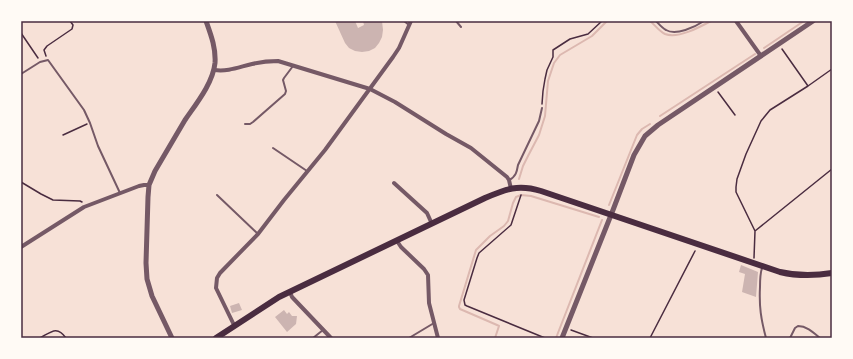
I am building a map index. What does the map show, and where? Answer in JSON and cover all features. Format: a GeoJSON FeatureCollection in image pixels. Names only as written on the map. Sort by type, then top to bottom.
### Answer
{"type":"FeatureCollection","features":[{"type":"Feature","properties":{"kind":"main road"},"geometry":{"type":"LineString","coordinates":[[216,338],[274,300],[485,198],[511,189],[524,188],[541,191],[780,272],[797,275],[832,273]]}},
{"type":"Feature","properties":{"kind":"street"},"geometry":{"type":"LineString","coordinates":[[172,338],[152,296],[148,279],[146,256],[149,185],[158,164],[206,87],[214,70],[215,52],[206,21]]}},
{"type":"Feature","properties":{"kind":"street"},"geometry":{"type":"LineString","coordinates":[[736,21],[761,56]]}},
{"type":"Feature","properties":{"kind":"street"},"geometry":{"type":"LineString","coordinates":[[562,338],[634,155],[645,136],[658,124],[813,21]]}},
{"type":"Feature","properties":{"kind":"street"},"geometry":{"type":"LineString","coordinates":[[234,326],[216,288],[217,278],[220,273],[258,234],[325,150],[399,48],[410,23]]}},
{"type":"Feature","properties":{"kind":"street"},"geometry":{"type":"LineString","coordinates":[[214,70],[228,70],[266,61],[278,61],[370,89],[395,102],[471,148],[507,177],[511,189]]}},
{"type":"Feature","properties":{"kind":"street"},"geometry":{"type":"LineString","coordinates":[[394,183],[427,214],[432,224]]}},
{"type":"Feature","properties":{"kind":"street"},"geometry":{"type":"LineString","coordinates":[[21,247],[87,205],[139,186],[149,185]]}},
{"type":"Feature","properties":{"kind":"street"},"geometry":{"type":"LineString","coordinates":[[397,241],[428,275],[428,302],[438,338]]}},
{"type":"Feature","properties":{"kind":"street"},"geometry":{"type":"LineString","coordinates":[[290,292],[292,297],[331,338]]}},
{"type":"Feature","properties":{"kind":"lane"},"geometry":{"type":"LineString","coordinates":[[404,21],[410,23]]}},
{"type":"Feature","properties":{"kind":"lane"},"geometry":{"type":"LineString","coordinates":[[456,21],[461,27]]}},
{"type":"Feature","properties":{"kind":"lane"},"geometry":{"type":"LineString","coordinates":[[656,21],[666,30],[671,32],[682,31],[704,21]]}},
{"type":"Feature","properties":{"kind":"lane"},"geometry":{"type":"LineString","coordinates":[[21,74],[40,62],[48,60],[84,110],[90,122],[98,146],[120,193]]}},
{"type":"Feature","properties":{"kind":"lane"},"geometry":{"type":"LineString","coordinates":[[245,124],[250,124],[253,122],[284,94],[286,91],[283,80],[293,66]]}},
{"type":"Feature","properties":{"kind":"lane"},"geometry":{"type":"LineString","coordinates":[[509,180],[514,177],[518,165],[539,121],[542,108]]}},
{"type":"Feature","properties":{"kind":"lane"},"geometry":{"type":"LineString","coordinates":[[273,148],[308,171]]}},
{"type":"Feature","properties":{"kind":"lane"},"geometry":{"type":"LineString","coordinates":[[217,195],[258,234]]}},
{"type":"Feature","properties":{"kind":"lane"},"geometry":{"type":"LineString","coordinates":[[763,266],[760,275],[760,303],[761,318],[766,338]]}},
{"type":"Feature","properties":{"kind":"lane"},"geometry":{"type":"LineString","coordinates":[[409,338],[434,323]]}},
{"type":"Feature","properties":{"kind":"lane"},"geometry":{"type":"LineString","coordinates":[[790,338],[795,328],[798,326],[803,326],[820,338]]}},
{"type":"Feature","properties":{"kind":"lane"},"geometry":{"type":"LineString","coordinates":[[313,338],[323,330]]}},
{"type":"Feature","properties":{"kind":"path"},"geometry":{"type":"LineString","coordinates":[[48,60],[44,55],[44,50],[47,46],[72,29],[73,26],[70,21]]}},
{"type":"Feature","properties":{"kind":"path"},"geometry":{"type":"LineString","coordinates":[[542,108],[545,79],[553,57],[553,50],[570,39],[588,34],[602,21]]}},
{"type":"Feature","properties":{"kind":"path"},"geometry":{"type":"LineString","coordinates":[[21,33],[40,62]]}},
{"type":"Feature","properties":{"kind":"path"},"geometry":{"type":"LineString","coordinates":[[779,44],[808,86]]}},
{"type":"Feature","properties":{"kind":"path"},"geometry":{"type":"LineString","coordinates":[[753,263],[755,231],[736,192],[737,179],[746,154],[761,121],[770,110],[832,69]]}},
{"type":"Feature","properties":{"kind":"path"},"geometry":{"type":"LineString","coordinates":[[715,87],[735,115]]}},
{"type":"Feature","properties":{"kind":"path"},"geometry":{"type":"LineString","coordinates":[[63,135],[90,122]]}},
{"type":"Feature","properties":{"kind":"path"},"geometry":{"type":"LineString","coordinates":[[755,231],[832,169]]}},
{"type":"Feature","properties":{"kind":"path"},"geometry":{"type":"LineString","coordinates":[[21,182],[53,200],[80,201],[87,205]]}},
{"type":"Feature","properties":{"kind":"path"},"geometry":{"type":"LineString","coordinates":[[524,188],[512,225],[479,253],[464,303],[467,306],[545,338]]}},
{"type":"Feature","properties":{"kind":"path"},"geometry":{"type":"LineString","coordinates":[[650,338],[698,245]]}},
{"type":"Feature","properties":{"kind":"path"},"geometry":{"type":"LineString","coordinates":[[566,328],[593,338]]}},
{"type":"Feature","properties":{"kind":"path"},"geometry":{"type":"LineString","coordinates":[[40,338],[55,330],[62,333],[66,338]]}},
{"type":"Feature","properties":{"kind":"building"},"geometry":{"type":"Polygon","coordinates":[[[335,21],[355,21],[358,28],[364,25],[363,21],[382,21],[382,37],[375,48],[369,51],[355,51],[349,48],[345,43],[335,21]]]}},
{"type":"Feature","properties":{"kind":"building"},"geometry":{"type":"Polygon","coordinates":[[[741,265],[758,272],[756,297],[742,292],[745,274],[739,272],[741,265]]]}},
{"type":"Feature","properties":{"kind":"building"},"geometry":{"type":"Polygon","coordinates":[[[239,303],[242,310],[232,313],[230,306],[239,303]]]}},
{"type":"Feature","properties":{"kind":"building"},"geometry":{"type":"Polygon","coordinates":[[[284,310],[287,314],[289,312],[292,316],[297,316],[296,324],[287,332],[275,317],[284,310]]]}},
{"type":"Feature","properties":{"kind":"waterway"},"geometry":{"type":"LineString","coordinates":[[519,179],[523,166],[539,135],[545,116],[548,81],[554,63],[560,55],[592,36],[607,21]]}},
{"type":"Feature","properties":{"kind":"waterway"},"geometry":{"type":"LineString","coordinates":[[650,21],[663,33],[670,35],[689,32],[711,21]]}},
{"type":"Feature","properties":{"kind":"waterway"},"geometry":{"type":"LineString","coordinates":[[764,48],[804,21]]}},
{"type":"Feature","properties":{"kind":"waterway"},"geometry":{"type":"LineString","coordinates":[[660,116],[755,54]]}},
{"type":"Feature","properties":{"kind":"waterway"},"geometry":{"type":"LineString","coordinates":[[609,205],[637,135],[642,129],[650,124]]}},
{"type":"Feature","properties":{"kind":"waterway"},"geometry":{"type":"LineString","coordinates":[[495,338],[499,326],[460,309],[459,306],[476,250],[508,221],[516,197],[521,195],[531,196],[599,217]]}},
{"type":"Feature","properties":{"kind":"waterway"},"geometry":{"type":"LineString","coordinates":[[556,338],[602,220]]}}]}
